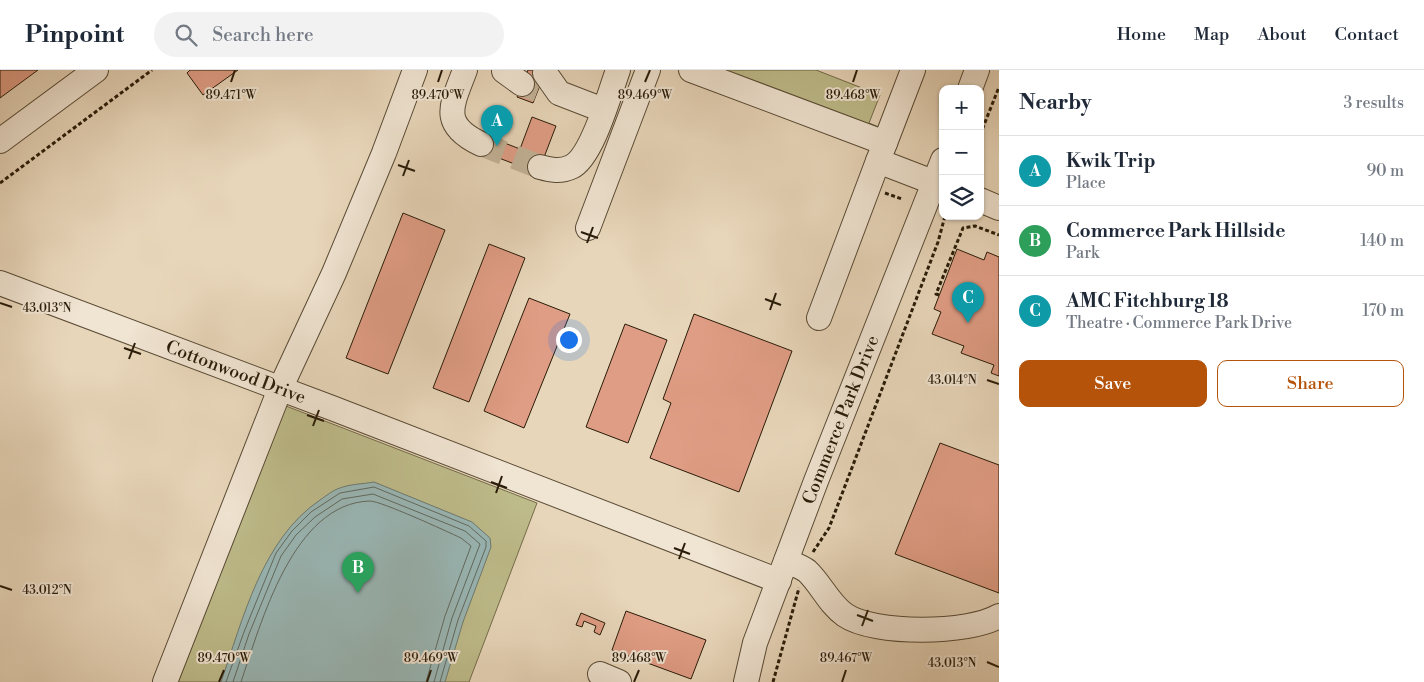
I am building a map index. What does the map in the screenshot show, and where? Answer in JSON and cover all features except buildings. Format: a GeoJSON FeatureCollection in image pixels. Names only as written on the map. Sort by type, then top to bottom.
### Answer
{"type":"FeatureCollection","features":[{"type":"Feature","properties":{"kind":"street"},"geometry":{"type":"LineString","coordinates":[[0,142],[96,70]]}},
{"type":"Feature","properties":{"kind":"street"},"geometry":{"type":"LineString","coordinates":[[165,682],[280,389],[334,273],[384,153],[415,70]]}},
{"type":"Feature","properties":{"kind":"street"},"geometry":{"type":"LineString","coordinates":[[465,70],[450,109],[455,125],[467,138],[481,144]]}},
{"type":"Feature","properties":{"kind":"street"},"geometry":{"type":"LineString","coordinates":[[540,167],[555,171],[572,167],[586,152],[618,70]]}},
{"type":"Feature","properties":{"kind":"street"},"geometry":{"type":"LineString","coordinates":[[588,228],[648,70]]}},
{"type":"Feature","properties":{"kind":"street"},"geometry":{"type":"LineString","coordinates":[[691,70],[882,152],[938,184]]}},
{"type":"Feature","properties":{"kind":"street"},"geometry":{"type":"LineString","coordinates":[[819,318],[913,70]]}},
{"type":"Feature","properties":{"kind":"street"},"geometry":{"type":"LineString","coordinates":[[971,85],[977,70]]}},
{"type":"Feature","properties":{"kind":"street"},"geometry":{"type":"LineString","coordinates":[[526,79],[603,110]]}},
{"type":"Feature","properties":{"kind":"street","name":"Commerce Park Drive"},"geometry":{"type":"LineString","coordinates":[[746,682],[756,643],[790,571],[938,184]]}},
{"type":"Feature","properties":{"kind":"street"},"geometry":{"type":"LineString","coordinates":[[984,202],[999,208]]}},
{"type":"Feature","properties":{"kind":"street","name":"Cottonwood Drive"},"geometry":{"type":"LineString","coordinates":[[0,283],[280,389],[790,571]]}},
{"type":"Feature","properties":{"kind":"street"},"geometry":{"type":"LineString","coordinates":[[790,571],[844,614],[855,620],[879,626],[939,630],[976,626],[999,616]]}},
{"type":"Feature","properties":{"kind":"path"},"geometry":{"type":"LineString","coordinates":[[0,184],[152,70]]}},
{"type":"Feature","properties":{"kind":"path"},"geometry":{"type":"LineString","coordinates":[[982,130],[999,87]]}},
{"type":"Feature","properties":{"kind":"path"},"geometry":{"type":"LineString","coordinates":[[774,682],[795,600],[790,571],[815,547],[829,528],[938,242],[944,220]]}},
{"type":"Feature","properties":{"kind":"path"},"geometry":{"type":"LineString","coordinates":[[939,295],[936,294],[961,231],[967,226],[982,227],[999,235]]}},
{"type":"Feature","properties":{"kind":"shaded area"},"geometry":{"type":"Polygon","coordinates":[[[715,70],[816,70],[880,95],[869,123],[881,128],[880,130],[715,70]]]}},
{"type":"Feature","properties":{"kind":"shaded area"},"geometry":{"type":"Polygon","coordinates":[[[286,406],[537,503],[469,682],[178,682],[286,406]]]}},
{"type":"Feature","properties":{"kind":"water"},"geometry":{"type":"Polygon","coordinates":[[[374,482],[472,522],[490,538],[491,547],[463,622],[445,682],[221,682],[257,582],[283,536],[300,516],[337,489],[374,482]]]}},
{"type":"Feature","properties":{"kind":"tunnel"},"geometry":{"type":"LineString","coordinates":[[522,84],[538,90]]}},
{"type":"Feature","properties":{"kind":"tunnel"},"geometry":{"type":"LineString","coordinates":[[481,144],[540,167]]}},
{"type":"Feature","properties":{"kind":"place","name":"Kwik Trip"},"geometry":{"type":"Point","coordinates":[497,146]}},
{"type":"Feature","properties":{"kind":"place","name":"AMC Fitchburg 18"},"geometry":{"type":"Point","coordinates":[968,323]}},
{"type":"Feature","properties":{"kind":"place","name":"Commerce Park Hillside"},"geometry":{"type":"Point","coordinates":[358,593]}}]}
